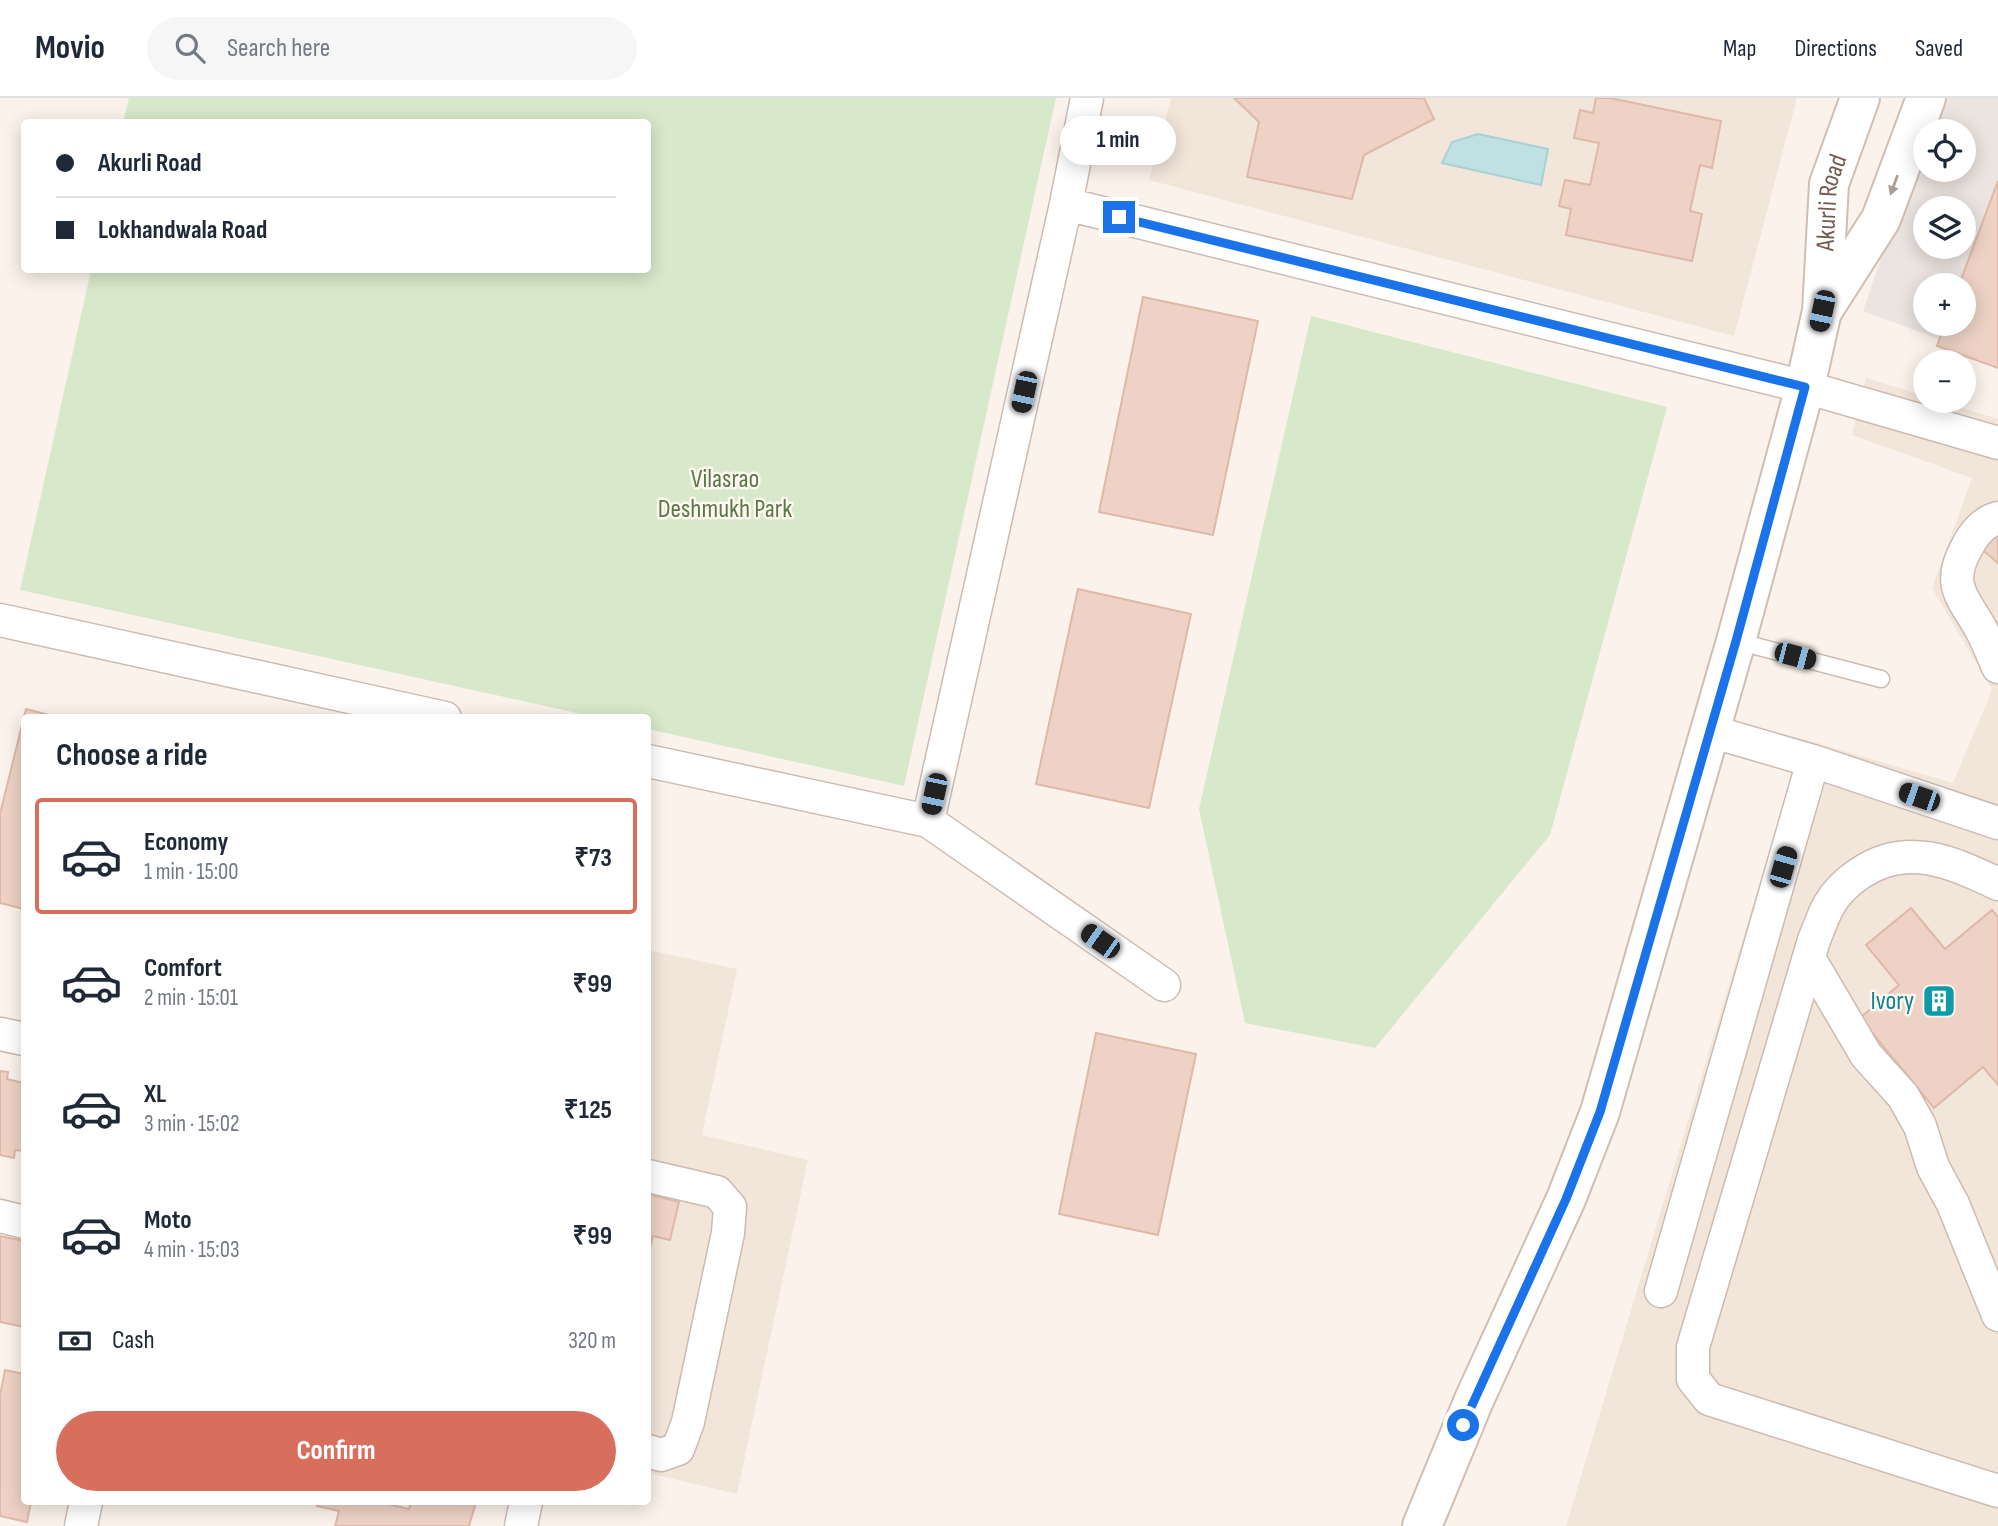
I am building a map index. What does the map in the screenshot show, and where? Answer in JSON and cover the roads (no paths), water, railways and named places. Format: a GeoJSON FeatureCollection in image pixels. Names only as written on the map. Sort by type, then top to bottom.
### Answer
{"type":"FeatureCollection","features":[{"type":"Feature","properties":{"kind":"street"},"geometry":{"type":"LineString","coordinates":[[928,821],[1066,204],[1087,98]]}},
{"type":"Feature","properties":{"kind":"street","name":"Akurli Road"},"geometry":{"type":"LineString","coordinates":[[1422,1526],[1474,1400],[1566,1199],[1600,1112],[1736,641],[1805,387],[1822,311],[1829,184],[1860,98]]}},
{"type":"Feature","properties":{"kind":"street","name":"Akurli Road"},"geometry":{"type":"LineString","coordinates":[[1822,311],[1881,219],[1926,98]]}},
{"type":"Feature","properties":{"kind":"street"},"geometry":{"type":"LineString","coordinates":[[1066,204],[1805,387],[1998,443]]}},
{"type":"Feature","properties":{"kind":"street"},"geometry":{"type":"LineString","coordinates":[[1998,518],[1988,521],[1972,537],[1960,559],[1955,576],[1965,605],[1982,631],[1998,667]]}},
{"type":"Feature","properties":{"kind":"street"},"geometry":{"type":"LineString","coordinates":[[0,620],[427,714]]}},
{"type":"Feature","properties":{"kind":"street"},"geometry":{"type":"LineString","coordinates":[[1710,731],[1813,761],[1998,823]]}},
{"type":"Feature","properties":{"kind":"street"},"geometry":{"type":"LineString","coordinates":[[1661,1291],[1813,761]]}},
{"type":"Feature","properties":{"kind":"street"},"geometry":{"type":"LineString","coordinates":[[651,762],[928,821],[1164,985]]}},
{"type":"Feature","properties":{"kind":"street"},"geometry":{"type":"LineString","coordinates":[[1998,884],[1955,864],[1916,856],[1876,862],[1844,884],[1829,904],[1809,958],[1693,1347],[1693,1379],[1709,1399],[1998,1491]]}},
{"type":"Feature","properties":{"kind":"street"},"geometry":{"type":"LineString","coordinates":[[1809,958],[1866,1055],[1903,1096],[1920,1126],[1933,1167],[1953,1204],[1998,1315]]}},
{"type":"Feature","properties":{"kind":"street"},"geometry":{"type":"LineString","coordinates":[[0,1034],[21,1038]]}},
{"type":"Feature","properties":{"kind":"street"},"geometry":{"type":"LineString","coordinates":[[651,1177],[717,1192],[730,1207],[728,1233],[688,1422],[678,1449],[661,1455],[651,1452]]}},
{"type":"Feature","properties":{"kind":"street"},"geometry":{"type":"LineString","coordinates":[[0,1216],[21,1221]]}},
{"type":"Feature","properties":{"kind":"street"},"geometry":{"type":"LineString","coordinates":[[81,1526],[85,1505]]}},
{"type":"Feature","properties":{"kind":"street"},"geometry":{"type":"LineString","coordinates":[[520,1526],[525,1505]]}},
{"type":"Feature","properties":{"kind":"lane"},"geometry":{"type":"LineString","coordinates":[[1736,641],[1881,679]]}},
{"type":"Feature","properties":{"kind":"water"},"geometry":{"type":"Polygon","coordinates":[[[1478,134],[1548,149],[1541,185],[1442,163],[1452,142],[1478,134]]]}},
{"type":"Feature","properties":{"kind":"place","name":"Ivory"},"geometry":{"type":"Point","coordinates":[1939,1001]}},
{"type":"Feature","properties":{"kind":"park label","name":"Vilasrao Deshmukh Park"},"geometry":{"type":"Point","coordinates":[725,494]}}]}
